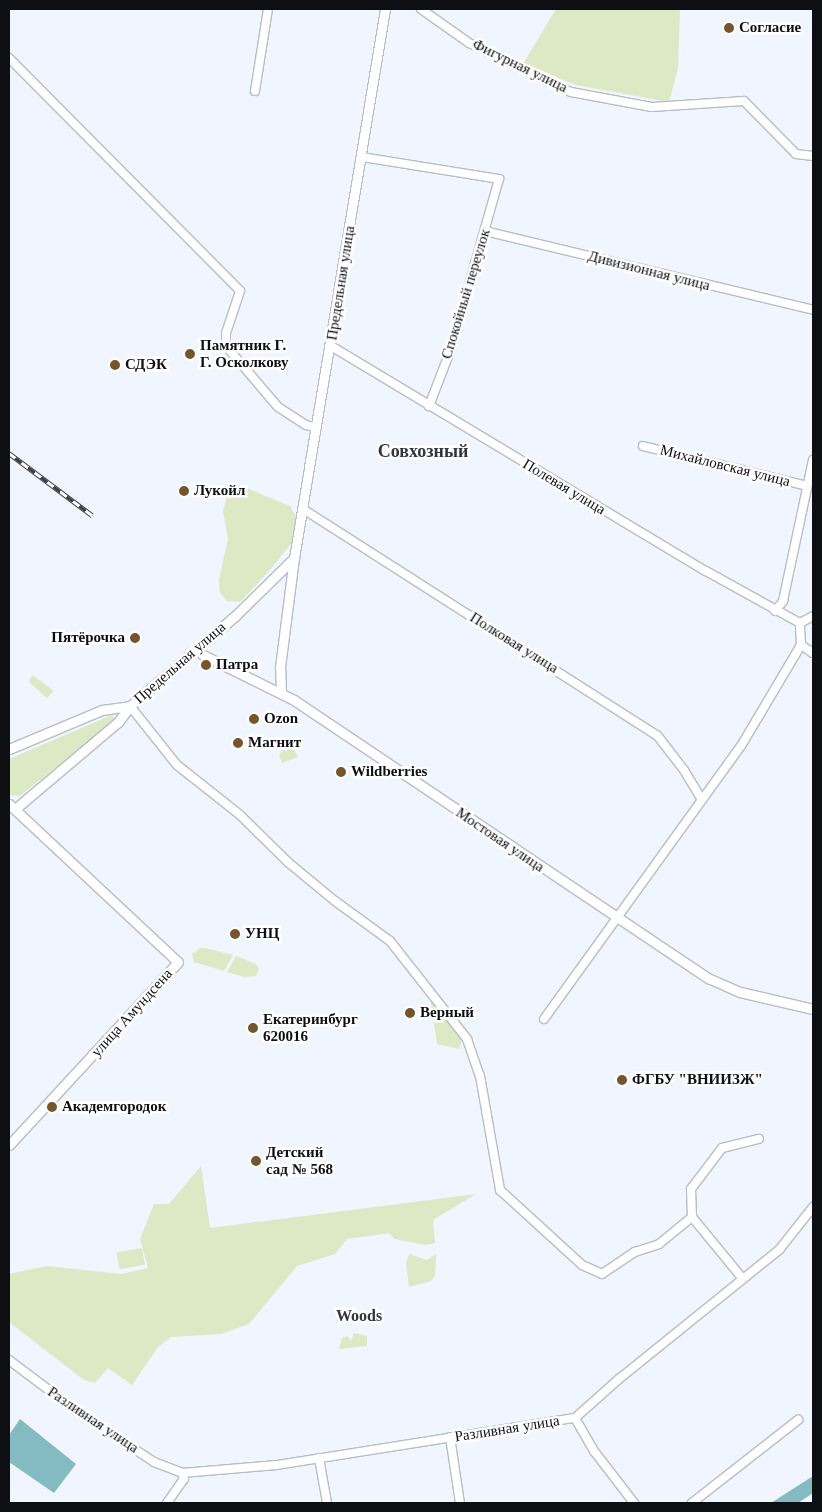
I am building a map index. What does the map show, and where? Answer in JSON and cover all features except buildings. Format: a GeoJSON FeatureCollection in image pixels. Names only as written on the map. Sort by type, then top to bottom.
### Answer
{"type":"FeatureCollection","features":[{"type":"Feature","properties":{"kind":"street"},"geometry":{"type":"LineString","coordinates":[[256,91],[268,9]]}},
{"type":"Feature","properties":{"kind":"street","name":"Предельная улица"},"geometry":{"type":"LineString","coordinates":[[281,692],[280,667],[294,558],[386,9]]}},
{"type":"Feature","properties":{"kind":"street","name":"Фигурная улица"},"geometry":{"type":"LineString","coordinates":[[422,9],[469,43],[571,92],[652,108],[744,101],[796,154],[813,156]]}},
{"type":"Feature","properties":{"kind":"street"},"geometry":{"type":"LineString","coordinates":[[9,58],[240,291],[226,334],[226,346],[278,407],[306,425],[317,428]]}},
{"type":"Feature","properties":{"kind":"street","name":"Спокойный переулок"},"geometry":{"type":"LineString","coordinates":[[362,157],[499,179],[449,354],[429,406]]}},
{"type":"Feature","properties":{"kind":"street","name":"Дивизионная улица"},"geometry":{"type":"LineString","coordinates":[[485,231],[813,310]]}},
{"type":"Feature","properties":{"kind":"street","name":"Полевая улица"},"geometry":{"type":"LineString","coordinates":[[331,346],[429,406],[776,610],[800,622]]}},
{"type":"Feature","properties":{"kind":"street","name":"Михайловская улица"},"geometry":{"type":"LineString","coordinates":[[643,446],[807,486]]}},
{"type":"Feature","properties":{"kind":"street"},"geometry":{"type":"LineString","coordinates":[[776,610],[783,601],[813,460]]}},
{"type":"Feature","properties":{"kind":"street","name":"Полковая улица"},"geometry":{"type":"LineString","coordinates":[[303,509],[657,735],[702,800]]}},
{"type":"Feature","properties":{"kind":"street","name":"Предельная улица"},"geometry":{"type":"LineString","coordinates":[[12,806],[118,722],[130,706],[197,649],[294,558]]}},
{"type":"Feature","properties":{"kind":"street"},"geometry":{"type":"LineString","coordinates":[[544,1019],[741,746],[802,645],[800,622],[813,616]]}},
{"type":"Feature","properties":{"kind":"street"},"geometry":{"type":"LineString","coordinates":[[802,645],[813,653]]}},
{"type":"Feature","properties":{"kind":"street","name":"Мостовая улица"},"geometry":{"type":"LineString","coordinates":[[197,649],[202,655],[281,692],[617,919],[708,978],[740,992],[813,1009]]}},
{"type":"Feature","properties":{"kind":"street"},"geometry":{"type":"LineString","coordinates":[[130,706],[177,765],[240,815],[320,889],[390,940],[467,1039],[480,1076],[500,1190],[582,1265],[602,1274],[635,1252],[658,1244],[692,1217]]}},
{"type":"Feature","properties":{"kind":"street","name":"Предельная улица"},"geometry":{"type":"LineString","coordinates":[[9,749],[102,710],[130,706]]}},
{"type":"Feature","properties":{"kind":"street","name":"улица Амундсена"},"geometry":{"type":"LineString","coordinates":[[9,1145],[178,962],[12,806]]}},
{"type":"Feature","properties":{"kind":"street"},"geometry":{"type":"LineString","coordinates":[[743,1279],[692,1217],[691,1189],[722,1148],[759,1138]]}},
{"type":"Feature","properties":{"kind":"street","name":"Разливная улица"},"geometry":{"type":"LineString","coordinates":[[9,1360],[74,1409],[141,1453],[182,1473],[319,1458],[575,1418],[618,1379],[779,1250],[813,1207]]}},
{"type":"Feature","properties":{"kind":"street"},"geometry":{"type":"LineString","coordinates":[[575,1418],[594,1451],[634,1503]]}},
{"type":"Feature","properties":{"kind":"street"},"geometry":{"type":"LineString","coordinates":[[692,1503],[798,1420]]}},
{"type":"Feature","properties":{"kind":"street"},"geometry":{"type":"LineString","coordinates":[[450,1437],[460,1503]]}},
{"type":"Feature","properties":{"kind":"street"},"geometry":{"type":"LineString","coordinates":[[319,1458],[327,1503]]}},
{"type":"Feature","properties":{"kind":"street"},"geometry":{"type":"LineString","coordinates":[[167,1503],[184,1479],[182,1473]]}},
{"type":"Feature","properties":{"kind":"green space"},"geometry":{"type":"Polygon","coordinates":[[[556,9],[680,9],[678,68],[669,102],[576,85],[523,64],[556,9]]]}},
{"type":"Feature","properties":{"kind":"green space"},"geometry":{"type":"Polygon","coordinates":[[[244,487],[290,506],[296,517],[295,529],[293,541],[269,571],[240,602],[227,601],[220,593],[219,580],[228,539],[223,511],[228,492],[244,487]]]}},
{"type":"Feature","properties":{"kind":"green space"},"geometry":{"type":"Polygon","coordinates":[[[32,675],[54,691],[47,698],[29,682],[32,675]]]}},
{"type":"Feature","properties":{"kind":"green space"},"geometry":{"type":"Polygon","coordinates":[[[112,715],[115,720],[20,796],[9,795],[9,759],[112,715]]]}},
{"type":"Feature","properties":{"kind":"green space"},"geometry":{"type":"Polygon","coordinates":[[[290,741],[298,757],[282,763],[279,755],[290,741]]]}},
{"type":"Feature","properties":{"kind":"green space"},"geometry":{"type":"Polygon","coordinates":[[[200,948],[233,955],[224,971],[194,962],[192,954],[200,948]]]}},
{"type":"Feature","properties":{"kind":"green space"},"geometry":{"type":"Polygon","coordinates":[[[236,956],[256,964],[259,968],[256,976],[245,977],[227,972],[236,956]]]}},
{"type":"Feature","properties":{"kind":"green space"},"geometry":{"type":"Polygon","coordinates":[[[430,997],[462,1040],[459,1049],[437,1044],[430,997]]]}},
{"type":"Feature","properties":{"kind":"green space"},"geometry":{"type":"Polygon","coordinates":[[[201,1166],[210,1228],[476,1194],[433,1220],[435,1243],[425,1245],[395,1239],[389,1233],[347,1239],[335,1254],[297,1266],[249,1324],[221,1334],[171,1337],[158,1347],[132,1385],[108,1368],[95,1383],[84,1380],[9,1322],[9,1274],[47,1266],[121,1274],[148,1268],[140,1239],[154,1204],[169,1204],[201,1166]]]}},
{"type":"Feature","properties":{"kind":"green space"},"geometry":{"type":"Polygon","coordinates":[[[142,1248],[145,1265],[119,1269],[116,1253],[142,1248]]]}},
{"type":"Feature","properties":{"kind":"green space"},"geometry":{"type":"Polygon","coordinates":[[[409,1254],[427,1260],[436,1254],[435,1276],[431,1281],[409,1287],[406,1263],[409,1254]]]}},
{"type":"Feature","properties":{"kind":"green space"},"geometry":{"type":"Polygon","coordinates":[[[354,1333],[367,1336],[367,1346],[339,1349],[342,1338],[348,1336],[351,1341],[354,1333]]]}},
{"type":"Feature","properties":{"kind":"water"},"geometry":{"type":"Polygon","coordinates":[[[20,1419],[76,1464],[54,1493],[9,1462],[9,1435],[20,1419]]]}},
{"type":"Feature","properties":{"kind":"water"},"geometry":{"type":"Polygon","coordinates":[[[813,1476],[813,1493],[798,1503],[771,1503],[813,1476]]]}},
{"type":"Feature","properties":{"kind":"railway"},"geometry":{"type":"LineString","coordinates":[[9,453],[92,515]]}},
{"type":"Feature","properties":{"kind":"place","name":"Согласие"},"geometry":{"type":"Point","coordinates":[729,28]}},
{"type":"Feature","properties":{"kind":"place","name":"Памятник Г. Г. Осколкову"},"geometry":{"type":"Point","coordinates":[190,354]}},
{"type":"Feature","properties":{"kind":"place","name":"СДЭК"},"geometry":{"type":"Point","coordinates":[115,365]}},
{"type":"Feature","properties":{"kind":"place","name":"Лукойл"},"geometry":{"type":"Point","coordinates":[184,491]}},
{"type":"Feature","properties":{"kind":"place","name":"Пятёрочка"},"geometry":{"type":"Point","coordinates":[135,638]}},
{"type":"Feature","properties":{"kind":"place","name":"Патра"},"geometry":{"type":"Point","coordinates":[206,665]}},
{"type":"Feature","properties":{"kind":"place","name":"Ozon"},"geometry":{"type":"Point","coordinates":[254,719]}},
{"type":"Feature","properties":{"kind":"place","name":"Магнит"},"geometry":{"type":"Point","coordinates":[238,743]}},
{"type":"Feature","properties":{"kind":"place","name":"Wildberries"},"geometry":{"type":"Point","coordinates":[341,772]}},
{"type":"Feature","properties":{"kind":"place","name":"УНЦ"},"geometry":{"type":"Point","coordinates":[235,934]}},
{"type":"Feature","properties":{"kind":"place","name":"Верный"},"geometry":{"type":"Point","coordinates":[410,1013]}},
{"type":"Feature","properties":{"kind":"place","name":"Екатеринбург 620016"},"geometry":{"type":"Point","coordinates":[253,1028]}},
{"type":"Feature","properties":{"kind":"place","name":"ФГБУ \"ВНИИЗЖ\""},"geometry":{"type":"Point","coordinates":[622,1080]}},
{"type":"Feature","properties":{"kind":"place","name":"Академгородок"},"geometry":{"type":"Point","coordinates":[52,1107]}},
{"type":"Feature","properties":{"kind":"place","name":"Детский сад № 568"},"geometry":{"type":"Point","coordinates":[256,1161]}},
{"type":"Feature","properties":{"kind":"district","name":"Совхозный"},"geometry":{"type":"Point","coordinates":[423,451]}},
{"type":"Feature","properties":{"kind":"district","name":"Woods"},"geometry":{"type":"Point","coordinates":[359,1316]}}]}
